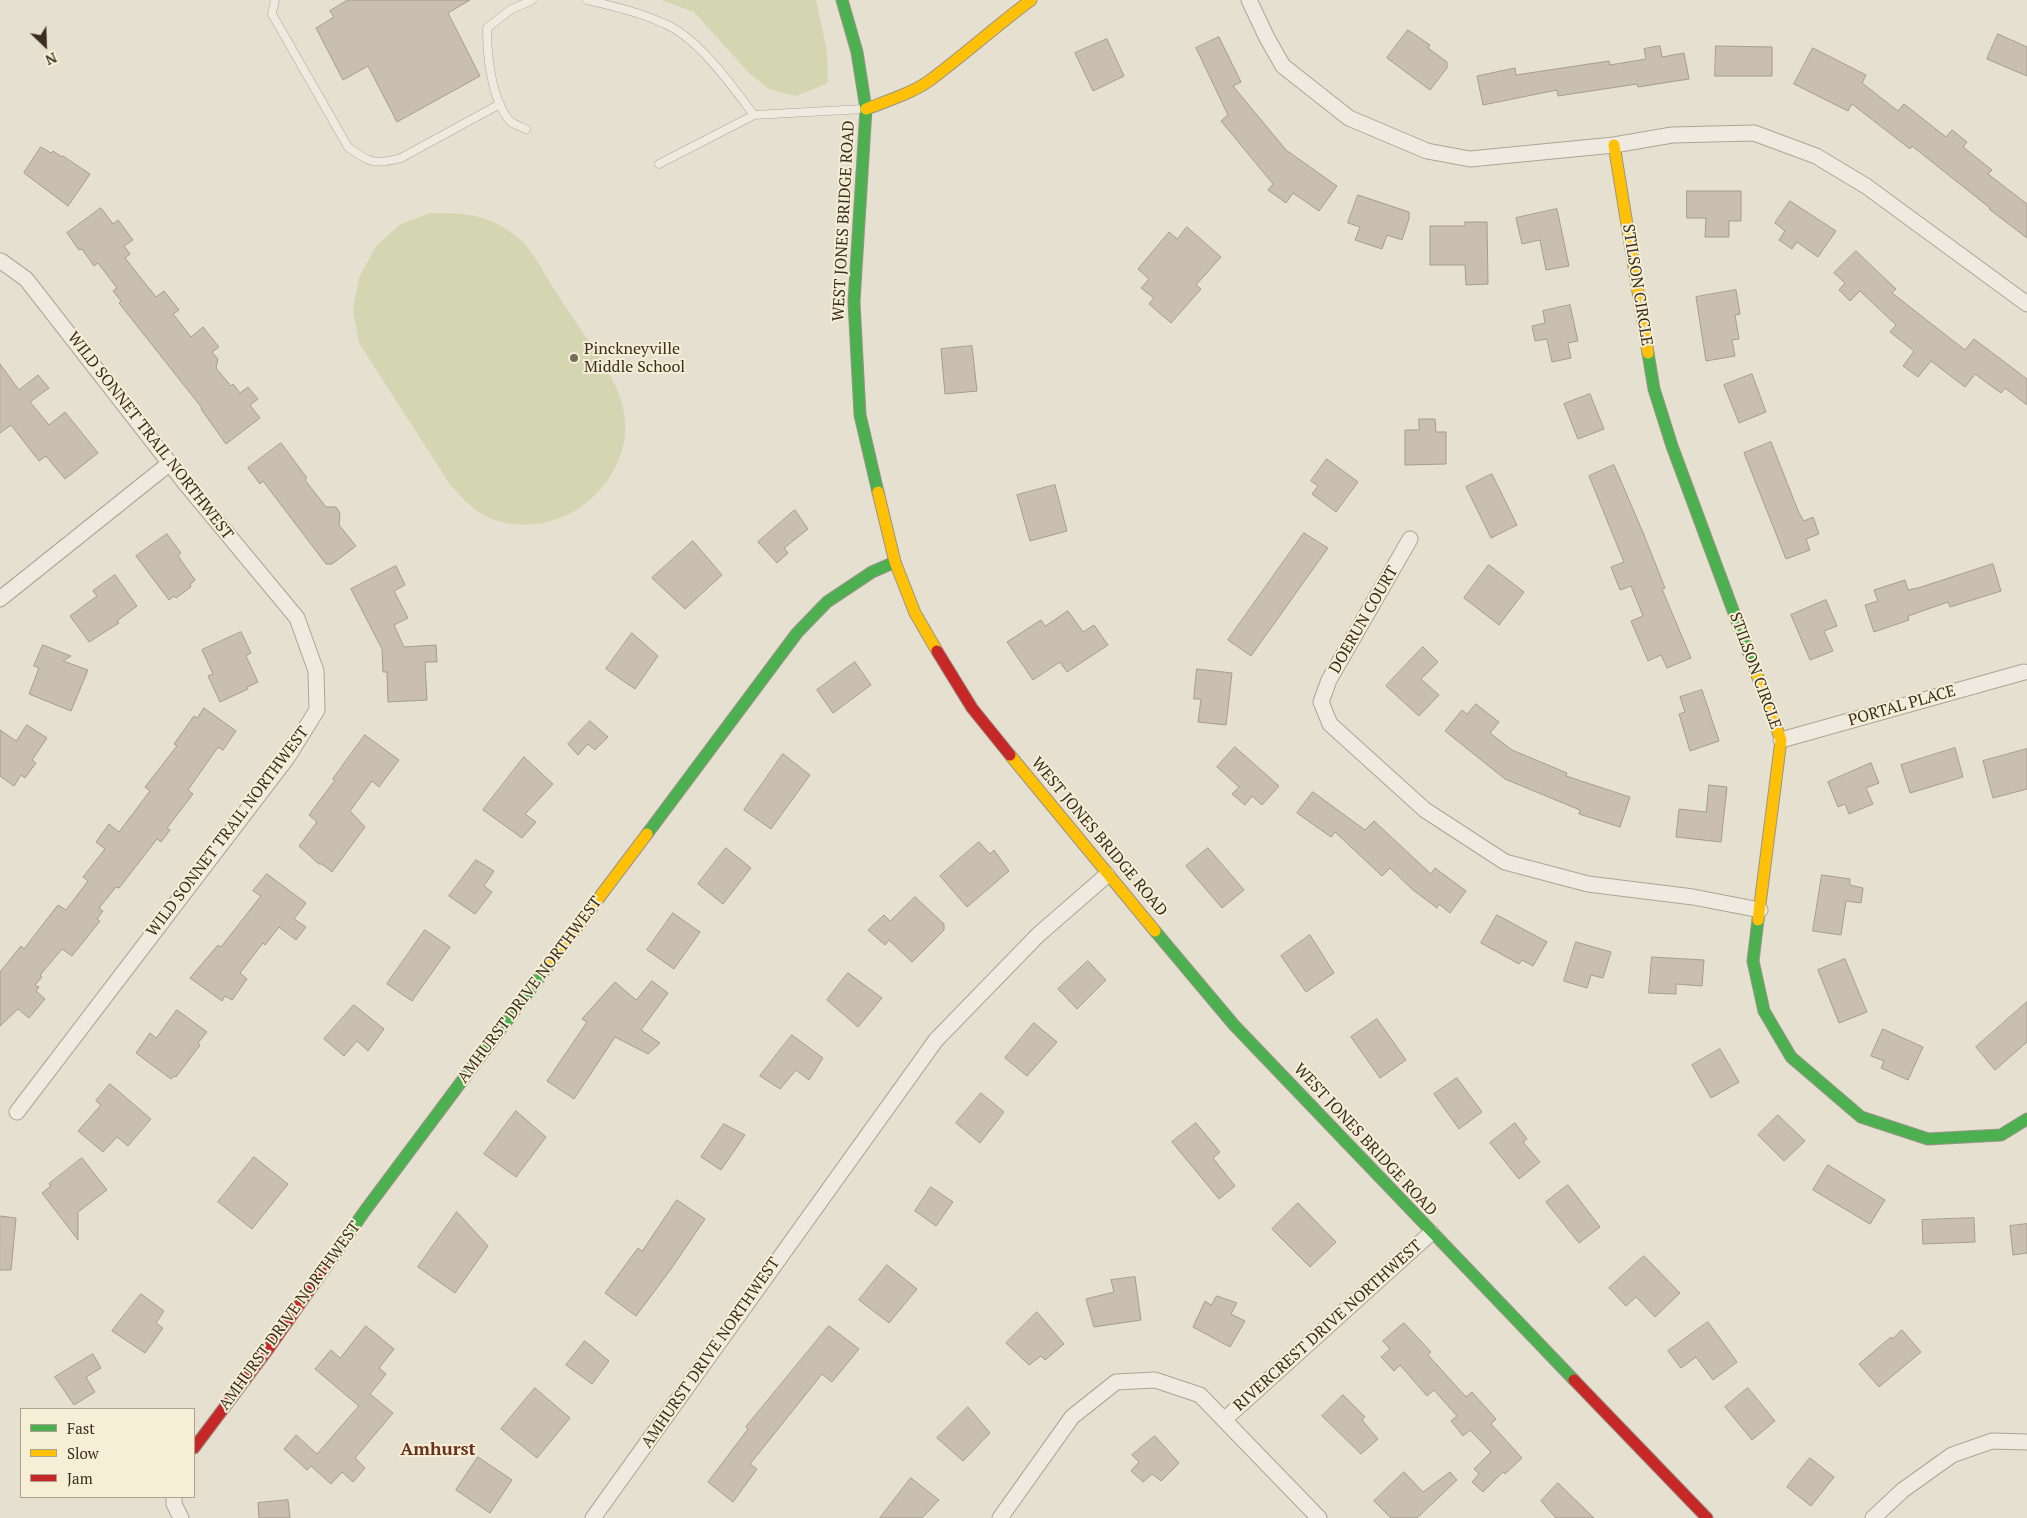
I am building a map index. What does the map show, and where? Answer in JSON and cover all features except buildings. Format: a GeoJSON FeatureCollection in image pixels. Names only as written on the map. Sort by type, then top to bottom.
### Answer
{"type":"FeatureCollection","features":[{"type":"Feature","properties":{"kind":"street","name":"WEST JONES BRIDGE ROAD"},"geometry":{"type":"LineString","coordinates":[[842,0],[858,52],[866,109],[854,302],[860,415],[895,562],[916,613],[972,708],[1107,875],[1234,1025],[1431,1233],[1707,1518]]}},
{"type":"Feature","properties":{"kind":"street"},"geometry":{"type":"LineString","coordinates":[[866,109],[909,92],[928,81],[1031,0]]}},
{"type":"Feature","properties":{"kind":"street"},"geometry":{"type":"LineString","coordinates":[[1249,0],[1266,38],[1283,66],[1349,118],[1427,151],[1470,159],[1614,145],[1672,135],[1754,133],[1816,156],[1866,186],[2027,304]]}},
{"type":"Feature","properties":{"kind":"street","name":"STILSON CIRCLE"},"geometry":{"type":"LineString","coordinates":[[1614,145],[1654,389],[1672,446],[1781,740],[1753,961],[1764,1011],[1791,1057],[1861,1117],[1928,1139],[2001,1135],[2027,1120]]}},
{"type":"Feature","properties":{"kind":"street","name":"WILD SONNET TRAIL NORTHWEST"},"geometry":{"type":"LineString","coordinates":[[1,261],[26,279],[185,483],[297,618],[316,671],[317,710],[287,758],[17,1112]]}},
{"type":"Feature","properties":{"kind":"street"},"geometry":{"type":"LineString","coordinates":[[0,599],[170,463]]}},
{"type":"Feature","properties":{"kind":"street","name":"DOERUN COURT"},"geometry":{"type":"LineString","coordinates":[[1410,539],[1340,662],[1321,702],[1330,724],[1425,810],[1505,862],[1588,884],[1692,897],[1760,910]]}},
{"type":"Feature","properties":{"kind":"street","name":"AMHURST DRIVE NORTHWEST"},"geometry":{"type":"LineString","coordinates":[[195,1447],[269,1348],[364,1212],[797,633],[827,602],[872,572],[895,562]]}},
{"type":"Feature","properties":{"kind":"street","name":"PORTAL PLACE"},"geometry":{"type":"LineString","coordinates":[[1781,740],[2024,672]]}},
{"type":"Feature","properties":{"kind":"street","name":"AMHURST DRIVE NORTHWEST"},"geometry":{"type":"LineString","coordinates":[[593,1518],[936,1040],[1038,934],[1107,875]]}},
{"type":"Feature","properties":{"kind":"street","name":"RIVERCREST DRIVE NORTHWEST"},"geometry":{"type":"LineString","coordinates":[[1225,1419],[1431,1233]]}},
{"type":"Feature","properties":{"kind":"street"},"geometry":{"type":"LineString","coordinates":[[1000,1518],[1072,1417],[1116,1382],[1155,1380],[1200,1395],[1319,1518]]}},
{"type":"Feature","properties":{"kind":"street"},"geometry":{"type":"LineString","coordinates":[[1873,1518],[1903,1490],[1952,1455],[1992,1441],[2027,1442]]}},
{"type":"Feature","properties":{"kind":"street"},"geometry":{"type":"LineString","coordinates":[[174,1498],[174,1504],[181,1518]]}},
{"type":"Feature","properties":{"kind":"lane"},"geometry":{"type":"LineString","coordinates":[[275,0],[272,14],[348,147],[364,160],[384,163],[401,158],[500,104]]}},
{"type":"Feature","properties":{"kind":"lane"},"geometry":{"type":"LineString","coordinates":[[526,129],[510,121],[500,104],[487,52],[487,28],[510,10],[532,0]]}},
{"type":"Feature","properties":{"kind":"lane"},"geometry":{"type":"LineString","coordinates":[[586,0],[614,6],[665,23],[698,47],[754,115]]}},
{"type":"Feature","properties":{"kind":"lane"},"geometry":{"type":"LineString","coordinates":[[659,164],[754,115],[866,109]]}},
{"type":"Feature","properties":{"kind":"green space"},"geometry":{"type":"Polygon","coordinates":[[[661,0],[816,0],[827,51],[828,83],[796,96],[769,89],[749,73],[694,12],[661,0]]]}},
{"type":"Feature","properties":{"kind":"green space"},"geometry":{"type":"Polygon","coordinates":[[[430,213],[478,217],[496,224],[522,241],[535,257],[616,386],[623,410],[625,426],[624,442],[617,463],[606,482],[592,498],[575,510],[556,519],[535,524],[514,524],[492,519],[470,505],[451,486],[359,343],[353,310],[359,278],[376,246],[401,224],[430,213]]]}},
{"type":"Feature","properties":{"kind":"traffic: fast"},"geometry":{"type":"LineString","coordinates":[[842,0],[857,52],[866,109],[854,302],[860,415],[878,492]]}},
{"type":"Feature","properties":{"kind":"traffic: fast"},"geometry":{"type":"LineString","coordinates":[[1648,353],[1654,389],[1672,446],[1757,675]]}},
{"type":"Feature","properties":{"kind":"traffic: fast"},"geometry":{"type":"LineString","coordinates":[[647,834],[797,633],[827,602],[872,572],[895,562]]}},
{"type":"Feature","properties":{"kind":"traffic: fast"},"geometry":{"type":"LineString","coordinates":[[1758,920],[1753,961],[1764,1011],[1791,1057],[1861,1117],[1928,1139],[2001,1135],[2027,1119]]}},
{"type":"Feature","properties":{"kind":"traffic: fast"},"geometry":{"type":"LineString","coordinates":[[1155,931],[1234,1025],[1574,1380]]}},
{"type":"Feature","properties":{"kind":"traffic: fast"},"geometry":{"type":"LineString","coordinates":[[328,1264],[364,1212],[550,963]]}},
{"type":"Feature","properties":{"kind":"traffic: slow"},"geometry":{"type":"LineString","coordinates":[[866,109],[922,86],[1031,0]]}},
{"type":"Feature","properties":{"kind":"traffic: slow"},"geometry":{"type":"LineString","coordinates":[[1614,145],[1648,353]]}},
{"type":"Feature","properties":{"kind":"traffic: slow"},"geometry":{"type":"LineString","coordinates":[[878,492],[895,562],[915,613],[937,651]]}},
{"type":"Feature","properties":{"kind":"traffic: slow"},"geometry":{"type":"LineString","coordinates":[[1757,675],[1781,740],[1758,920]]}},
{"type":"Feature","properties":{"kind":"traffic: slow"},"geometry":{"type":"LineString","coordinates":[[1010,755],[1155,931]]}},
{"type":"Feature","properties":{"kind":"traffic: slow"},"geometry":{"type":"LineString","coordinates":[[550,963],[647,834]]}},
{"type":"Feature","properties":{"kind":"traffic: jam"},"geometry":{"type":"LineString","coordinates":[[937,651],[972,708],[1010,755]]}},
{"type":"Feature","properties":{"kind":"traffic: jam"},"geometry":{"type":"LineString","coordinates":[[195,1447],[269,1348],[328,1264]]}},
{"type":"Feature","properties":{"kind":"traffic: jam"},"geometry":{"type":"LineString","coordinates":[[1574,1380],[1707,1518]]}},
{"type":"Feature","properties":{"kind":"place","name":"Pinckneyville Middle School"},"geometry":{"type":"Point","coordinates":[574,358]}},
{"type":"Feature","properties":{"kind":"district","name":"Amhurst"},"geometry":{"type":"Point","coordinates":[438,1450]}}]}
